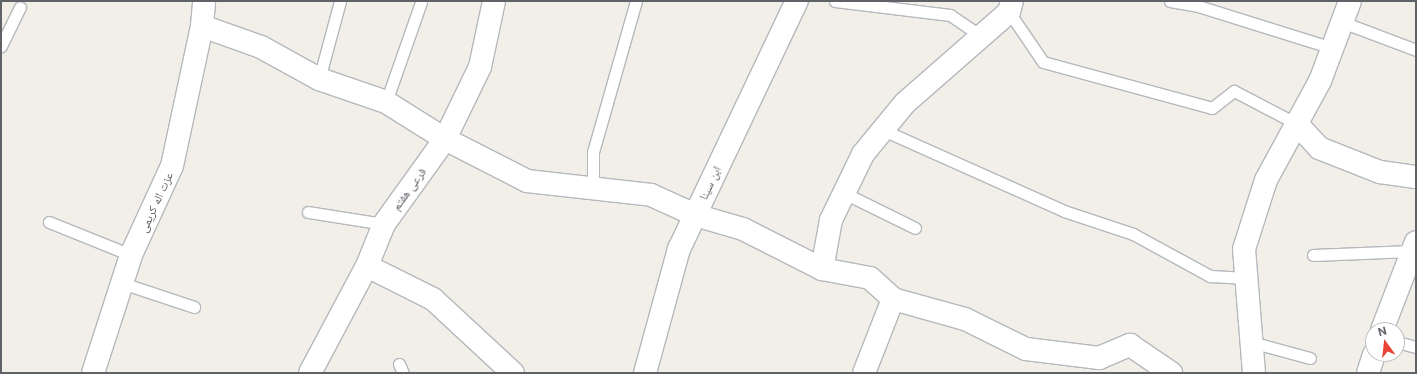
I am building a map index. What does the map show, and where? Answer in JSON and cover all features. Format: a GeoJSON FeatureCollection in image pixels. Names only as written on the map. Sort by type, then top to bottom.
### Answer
{"type":"FeatureCollection","features":[{"type":"Feature","properties":{"kind":"street","name":"عزت اله کریمی"},"geometry":{"type":"LineString","coordinates":[[93,373],[131,256],[172,166],[202,26],[204,1]]}},
{"type":"Feature","properties":{"kind":"street","name":"فرعی هفتم"},"geometry":{"type":"LineString","coordinates":[[310,373],[367,266],[384,224],[445,139],[480,66],[494,1]]}},
{"type":"Feature","properties":{"kind":"street","name":"ابن سینا"},"geometry":{"type":"LineString","coordinates":[[645,373],[679,249],[797,1]]}},
{"type":"Feature","properties":{"kind":"street"},"geometry":{"type":"LineString","coordinates":[[1254,373],[1244,249],[1266,180],[1297,124],[1332,48],[1350,1]]}},
{"type":"Feature","properties":{"kind":"street"},"geometry":{"type":"LineString","coordinates":[[822,269],[831,220],[863,154],[905,103],[981,36],[1010,7]]}},
{"type":"Feature","properties":{"kind":"street"},"geometry":{"type":"LineString","coordinates":[[202,26],[261,47],[319,79],[386,102],[445,139],[527,181],[593,191],[651,195],[695,215],[743,229],[822,269],[870,278],[893,299],[965,320],[1026,349],[1099,358],[1130,345],[1171,373]]}},
{"type":"Feature","properties":{"kind":"street"},"geometry":{"type":"LineString","coordinates":[[1297,124],[1319,148],[1380,172],[1416,177]]}},
{"type":"Feature","properties":{"kind":"street"},"geometry":{"type":"LineString","coordinates":[[1385,322],[1414,247]]}},
{"type":"Feature","properties":{"kind":"street"},"geometry":{"type":"LineString","coordinates":[[367,266],[432,299],[513,373]]}},
{"type":"Feature","properties":{"kind":"street"},"geometry":{"type":"LineString","coordinates":[[864,373],[893,299]]}},
{"type":"Feature","properties":{"kind":"street"},"geometry":{"type":"LineString","coordinates":[[1368,373],[1371,362]]}},
{"type":"Feature","properties":{"kind":"lane"},"geometry":{"type":"LineString","coordinates":[[319,79],[340,1]]}},
{"type":"Feature","properties":{"kind":"lane"},"geometry":{"type":"LineString","coordinates":[[593,191],[593,152],[636,1]]}},
{"type":"Feature","properties":{"kind":"lane"},"geometry":{"type":"LineString","coordinates":[[835,1],[950,15],[981,36]]}},
{"type":"Feature","properties":{"kind":"lane"},"geometry":{"type":"LineString","coordinates":[[1170,1],[1198,6],[1332,48]]}},
{"type":"Feature","properties":{"kind":"lane"},"geometry":{"type":"LineString","coordinates":[[386,102],[421,2]]}},
{"type":"Feature","properties":{"kind":"lane"},"geometry":{"type":"LineString","coordinates":[[1,46],[20,7]]}},
{"type":"Feature","properties":{"kind":"lane"},"geometry":{"type":"LineString","coordinates":[[1010,7],[1043,62],[1212,108],[1234,91],[1297,124]]}},
{"type":"Feature","properties":{"kind":"lane"},"geometry":{"type":"LineString","coordinates":[[1342,22],[1416,50]]}},
{"type":"Feature","properties":{"kind":"lane"},"geometry":{"type":"LineString","coordinates":[[883,130],[1064,211],[1133,234],[1210,276],[1247,278]]}},
{"type":"Feature","properties":{"kind":"lane"},"geometry":{"type":"LineString","coordinates":[[844,193],[915,228]]}},
{"type":"Feature","properties":{"kind":"lane"},"geometry":{"type":"LineString","coordinates":[[308,212],[384,224]]}},
{"type":"Feature","properties":{"kind":"lane"},"geometry":{"type":"LineString","coordinates":[[49,222],[131,256]]}},
{"type":"Feature","properties":{"kind":"lane"},"geometry":{"type":"LineString","coordinates":[[1313,255],[1414,247]]}},
{"type":"Feature","properties":{"kind":"lane"},"geometry":{"type":"LineString","coordinates":[[122,283],[194,307]]}},
{"type":"Feature","properties":{"kind":"lane"},"geometry":{"type":"LineString","coordinates":[[1252,342],[1310,358]]}},
{"type":"Feature","properties":{"kind":"lane"},"geometry":{"type":"LineString","coordinates":[[1405,344],[1416,347]]}}]}
